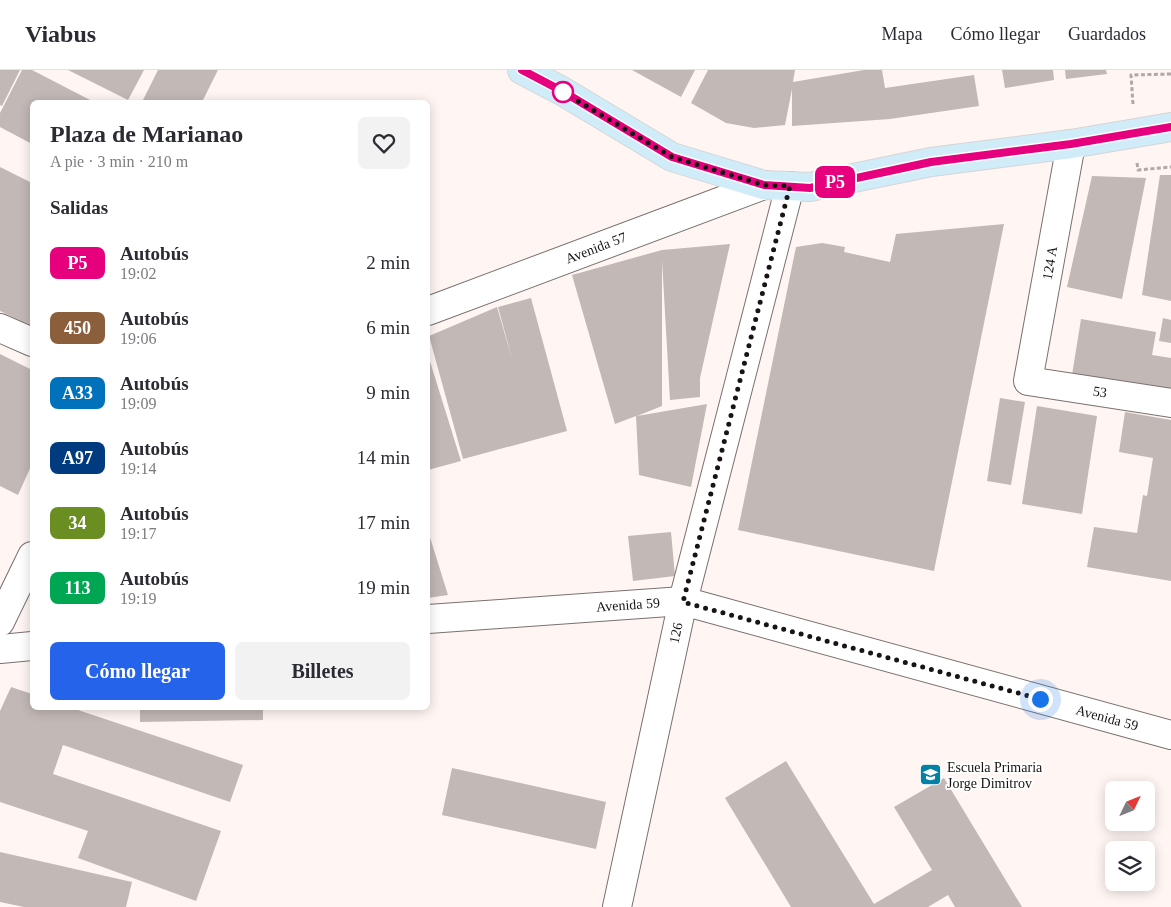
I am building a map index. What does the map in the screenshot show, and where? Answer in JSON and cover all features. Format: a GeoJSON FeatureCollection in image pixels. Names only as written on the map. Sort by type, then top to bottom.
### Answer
{"type":"FeatureCollection","features":[{"type":"Feature","properties":{"kind":"main road"},"geometry":{"type":"LineString","coordinates":[[522,70],[562,91],[672,157],[777,185],[810,188],[931,162],[1071,144],[1171,127]]}},
{"type":"Feature","properties":{"kind":"street","name":"124 A"},"geometry":{"type":"LineString","coordinates":[[1028,381],[1071,144]]}},
{"type":"Feature","properties":{"kind":"street","name":"Avenida 57"},"geometry":{"type":"LineString","coordinates":[[430,310],[777,185]]}},
{"type":"Feature","properties":{"kind":"street","name":"126"},"geometry":{"type":"LineString","coordinates":[[617,907],[683,602],[777,185]]}},
{"type":"Feature","properties":{"kind":"street"},"geometry":{"type":"LineString","coordinates":[[0,328],[30,341]]}},
{"type":"Feature","properties":{"kind":"street","name":"53"},"geometry":{"type":"LineString","coordinates":[[1028,381],[1171,403]]}},
{"type":"Feature","properties":{"kind":"street"},"geometry":{"type":"LineString","coordinates":[[0,622],[30,560]]}},
{"type":"Feature","properties":{"kind":"street","name":"Avenida 59"},"geometry":{"type":"LineString","coordinates":[[430,619],[683,602],[1171,735]]}},
{"type":"Feature","properties":{"kind":"street"},"geometry":{"type":"LineString","coordinates":[[0,648],[30,646]]}},
{"type":"Feature","properties":{"kind":"building"},"geometry":{"type":"Polygon","coordinates":[[[0,70],[20,70],[2,106],[0,105],[0,70]]]}},
{"type":"Feature","properties":{"kind":"building"},"geometry":{"type":"Polygon","coordinates":[[[22,70],[32,70],[90,100],[30,100],[30,143],[0,127],[0,113],[22,70]]]}},
{"type":"Feature","properties":{"kind":"building"},"geometry":{"type":"Polygon","coordinates":[[[68,70],[144,70],[128,100],[68,70]]]}},
{"type":"Feature","properties":{"kind":"building"},"geometry":{"type":"Polygon","coordinates":[[[158,70],[218,70],[203,100],[143,100],[158,70]]]}},
{"type":"Feature","properties":{"kind":"building"},"geometry":{"type":"Polygon","coordinates":[[[632,70],[695,70],[681,97],[632,70]]]}},
{"type":"Feature","properties":{"kind":"building"},"geometry":{"type":"Polygon","coordinates":[[[708,70],[795,70],[793,82],[864,70],[882,70],[885,88],[974,75],[979,106],[890,119],[792,126],[792,89],[785,125],[754,128],[726,123],[691,103],[708,70]]]}},
{"type":"Feature","properties":{"kind":"building"},"geometry":{"type":"Polygon","coordinates":[[[1002,70],[1053,70],[1054,80],[1005,88],[1002,70]]]}},
{"type":"Feature","properties":{"kind":"building"},"geometry":{"type":"Polygon","coordinates":[[[1065,70],[1106,70],[1107,74],[1066,79],[1065,70]]]}},
{"type":"Feature","properties":{"kind":"building"},"geometry":{"type":"Polygon","coordinates":[[[0,167],[30,182],[30,325],[0,311],[0,167]]]}},
{"type":"Feature","properties":{"kind":"building"},"geometry":{"type":"Polygon","coordinates":[[[1160,175],[1171,175],[1171,301],[1142,295],[1160,175]]]}},
{"type":"Feature","properties":{"kind":"building"},"geometry":{"type":"Polygon","coordinates":[[[1092,176],[1146,178],[1122,299],[1067,287],[1092,176]]]}},
{"type":"Feature","properties":{"kind":"building"},"geometry":{"type":"Polygon","coordinates":[[[1004,224],[934,571],[738,530],[796,247],[822,243],[845,247],[844,252],[890,262],[896,234],[1004,224]]]}},
{"type":"Feature","properties":{"kind":"building"},"geometry":{"type":"Polygon","coordinates":[[[730,244],[700,378],[700,397],[670,400],[662,260],[662,406],[637,416],[707,404],[691,487],[639,475],[636,416],[615,424],[572,275],[662,250],[730,244]]]}},
{"type":"Feature","properties":{"kind":"building"},"geometry":{"type":"Polygon","coordinates":[[[531,298],[567,431],[463,459],[430,336],[497,307],[513,362],[498,307],[531,298]]]}},
{"type":"Feature","properties":{"kind":"building"},"geometry":{"type":"Polygon","coordinates":[[[1163,318],[1171,320],[1171,343],[1159,341],[1163,318]]]}},
{"type":"Feature","properties":{"kind":"building"},"geometry":{"type":"Polygon","coordinates":[[[1081,319],[1156,332],[1152,355],[1171,358],[1171,392],[1072,375],[1081,319]]]}},
{"type":"Feature","properties":{"kind":"building"},"geometry":{"type":"Polygon","coordinates":[[[0,354],[30,369],[30,468],[18,495],[0,486],[0,354]]]}},
{"type":"Feature","properties":{"kind":"building"},"geometry":{"type":"Polygon","coordinates":[[[430,361],[461,461],[430,469],[430,361]]]}},
{"type":"Feature","properties":{"kind":"building"},"geometry":{"type":"Polygon","coordinates":[[[1000,398],[1025,402],[1011,485],[987,481],[1000,398]]]}},
{"type":"Feature","properties":{"kind":"building"},"geometry":{"type":"Polygon","coordinates":[[[1037,406],[1097,416],[1082,514],[1022,504],[1037,406]]]}},
{"type":"Feature","properties":{"kind":"building"},"geometry":{"type":"Polygon","coordinates":[[[1125,412],[1171,420],[1171,581],[1087,567],[1094,527],[1137,533],[1143,495],[1147,496],[1153,458],[1119,452],[1125,412]]]}},
{"type":"Feature","properties":{"kind":"building"},"geometry":{"type":"Polygon","coordinates":[[[671,532],[675,576],[633,581],[628,536],[671,532]]]}},
{"type":"Feature","properties":{"kind":"building"},"geometry":{"type":"Polygon","coordinates":[[[430,537],[448,595],[430,598],[430,537]]]}},
{"type":"Feature","properties":{"kind":"building"},"geometry":{"type":"Polygon","coordinates":[[[11,687],[30,693],[30,710],[78,710],[243,765],[230,802],[63,745],[53,774],[221,831],[196,901],[78,858],[88,831],[0,802],[0,711],[11,687]]]}},
{"type":"Feature","properties":{"kind":"building"},"geometry":{"type":"Polygon","coordinates":[[[140,710],[263,710],[263,720],[140,722],[140,710]]]}},
{"type":"Feature","properties":{"kind":"building"},"geometry":{"type":"Polygon","coordinates":[[[786,761],[874,904],[932,870],[894,807],[944,778],[1022,907],[955,907],[948,895],[928,907],[791,907],[725,798],[786,761]]]}},
{"type":"Feature","properties":{"kind":"building"},"geometry":{"type":"Polygon","coordinates":[[[452,768],[606,802],[596,849],[442,815],[452,768]]]}},
{"type":"Feature","properties":{"kind":"building"},"geometry":{"type":"Polygon","coordinates":[[[0,852],[132,882],[126,907],[24,907],[0,902],[0,852]]]}},
{"type":"Feature","properties":{"kind":"bus line","name":"P5"},"geometry":{"type":"LineString","coordinates":[[522,70],[562,91],[672,157],[764,185],[810,188],[931,162],[1071,144],[1171,127]]}},
{"type":"Feature","properties":{"kind":"place","name":"Escuela Primaria Jorge Dimitrov"},"geometry":{"type":"Point","coordinates":[931,775]}},
{"type":"Feature","properties":{"kind":"route"},"geometry":{"type":"LineString","coordinates":[[563,92],[672,157],[764,185],[790,186],[683,602],[1040,699]]}}]}
